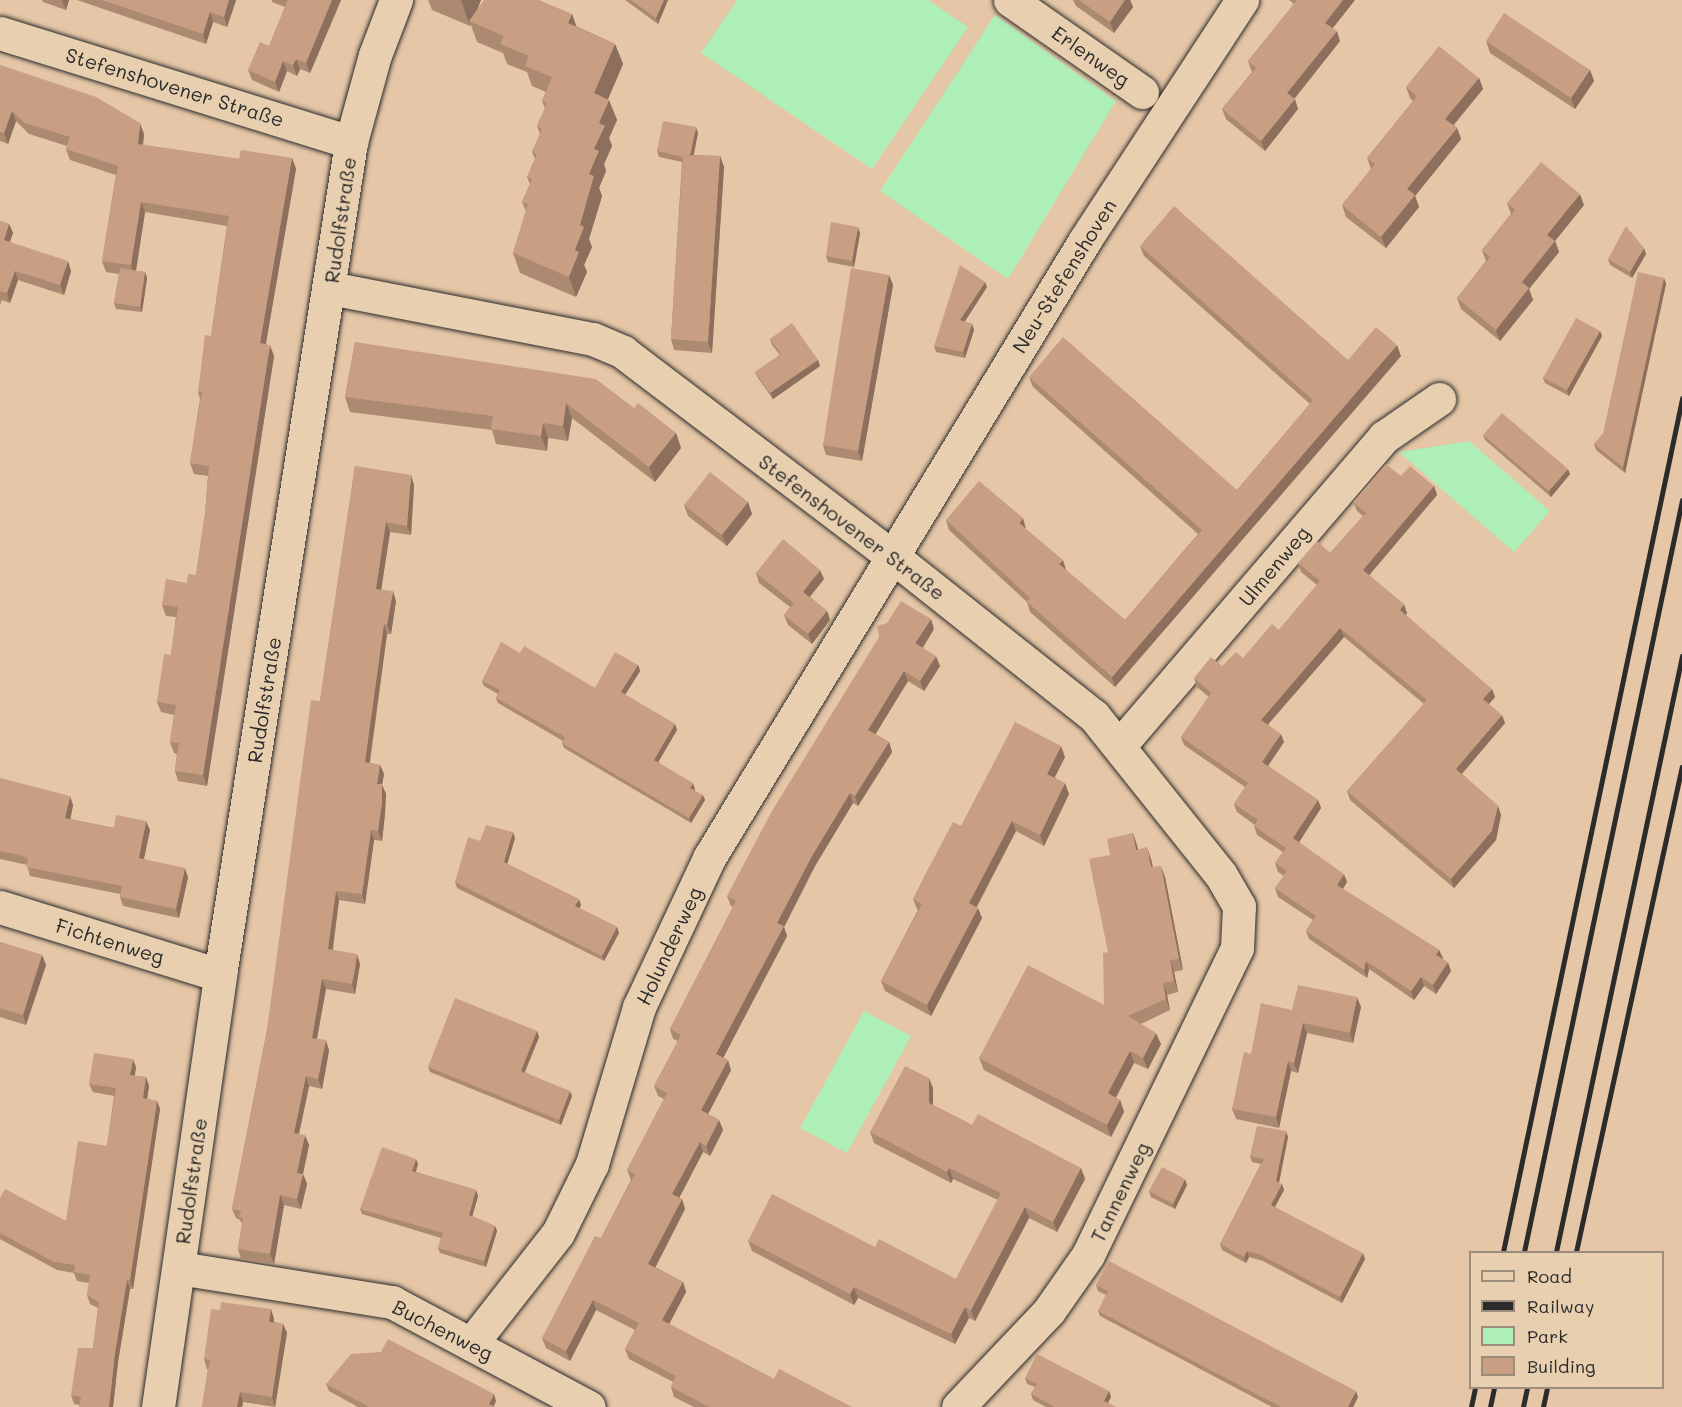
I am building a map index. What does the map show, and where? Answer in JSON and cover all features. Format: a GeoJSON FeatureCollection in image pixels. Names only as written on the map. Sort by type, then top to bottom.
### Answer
{"type":"FeatureCollection","features":[{"type":"Feature","properties":{"kind":"street","name":"Rudolfstraße"},"geometry":{"type":"LineString","coordinates":[[158,1407],[220,975],[330,288],[351,142],[375,55],[396,0]]}},
{"type":"Feature","properties":{"kind":"street","name":"Erlenweg"},"geometry":{"type":"LineString","coordinates":[[1010,0],[1142,92]]}},
{"type":"Feature","properties":{"kind":"street","name":"Neu-Stefenshoven"},"geometry":{"type":"LineString","coordinates":[[892,556],[1166,112],[1242,0]]}},
{"type":"Feature","properties":{"kind":"street","name":"Stefenshovener Straße"},"geometry":{"type":"LineString","coordinates":[[0,33],[351,142]]}},
{"type":"Feature","properties":{"kind":"street","name":"Stefenshovener Straße"},"geometry":{"type":"LineString","coordinates":[[330,288],[593,339],[623,352],[892,556],[1094,716],[1120,745],[1221,875],[1239,906],[1237,948]]}},
{"type":"Feature","properties":{"kind":"street","name":"Ulmenweg"},"geometry":{"type":"LineString","coordinates":[[1120,745],[1384,437],[1439,399]]}},
{"type":"Feature","properties":{"kind":"street","name":"Holunderweg"},"geometry":{"type":"LineString","coordinates":[[471,1344],[558,1233],[592,1164],[639,1007],[710,858],[892,556]]}},
{"type":"Feature","properties":{"kind":"street","name":"Fichtenweg"},"geometry":{"type":"LineString","coordinates":[[0,907],[220,975]]}},
{"type":"Feature","properties":{"kind":"street","name":"Tannenweg"},"geometry":{"type":"LineString","coordinates":[[958,1407],[1049,1311],[1088,1255],[1237,948]]}},
{"type":"Feature","properties":{"kind":"street","name":"Buchenweg"},"geometry":{"type":"LineString","coordinates":[[178,1268],[392,1302],[589,1407]]}},
{"type":"Feature","properties":{"kind":"green space"},"geometry":{"type":"Polygon","coordinates":[[[737,0],[928,0],[968,27],[872,169],[701,53],[737,0]]]}},
{"type":"Feature","properties":{"kind":"green space"},"geometry":{"type":"Polygon","coordinates":[[[995,15],[1116,101],[1008,279],[880,191],[995,15]]]}},
{"type":"Feature","properties":{"kind":"green space"},"geometry":{"type":"Polygon","coordinates":[[[1469,441],[1550,511],[1514,552],[1399,452],[1469,441]]]}},
{"type":"Feature","properties":{"kind":"green space"},"geometry":{"type":"Polygon","coordinates":[[[864,1011],[911,1036],[847,1153],[800,1128],[864,1011]]]}},
{"type":"Feature","properties":{"kind":"building"},"geometry":{"type":"Polygon","coordinates":[[[102,0],[229,0],[224,17],[210,12],[203,34],[102,0]]]}},
{"type":"Feature","properties":{"kind":"building"},"geometry":{"type":"Polygon","coordinates":[[[288,0],[332,0],[306,63],[296,59],[293,65],[283,61],[275,82],[248,70],[260,42],[269,46],[288,0]]]}},
{"type":"Feature","properties":{"kind":"building"},"geometry":{"type":"Polygon","coordinates":[[[484,0],[539,0],[572,14],[568,23],[615,44],[594,93],[609,100],[599,123],[605,126],[594,149],[599,151],[589,174],[594,176],[580,225],[584,227],[575,250],[579,252],[569,277],[513,253],[528,204],[522,202],[532,179],[527,177],[537,154],[532,152],[542,129],[537,126],[547,103],[542,101],[552,77],[525,66],[529,56],[500,44],[504,36],[469,21],[484,0]]]}},
{"type":"Feature","properties":{"kind":"building"},"geometry":{"type":"Polygon","coordinates":[[[631,0],[664,0],[656,18],[631,0]]]}},
{"type":"Feature","properties":{"kind":"building"},"geometry":{"type":"Polygon","coordinates":[[[1079,0],[1125,0],[1110,22],[1079,0]]]}},
{"type":"Feature","properties":{"kind":"building"},"geometry":{"type":"Polygon","coordinates":[[[1297,0],[1343,0],[1325,23],[1337,31],[1287,93],[1295,99],[1261,141],[1222,109],[1256,68],[1248,61],[1297,0]]]}},
{"type":"Feature","properties":{"kind":"building"},"geometry":{"type":"Polygon","coordinates":[[[1504,13],[1590,70],[1571,98],[1486,41],[1504,13]]]}},
{"type":"Feature","properties":{"kind":"building"},"geometry":{"type":"Polygon","coordinates":[[[1439,46],[1479,78],[1445,119],[1457,128],[1407,189],[1415,195],[1381,237],[1342,205],[1375,164],[1367,158],[1417,96],[1406,87],[1439,46]]]}},
{"type":"Feature","properties":{"kind":"building"},"geometry":{"type":"Polygon","coordinates":[[[0,65],[96,97],[140,123],[138,144],[239,159],[241,150],[292,158],[260,343],[270,345],[203,775],[175,771],[179,743],[170,742],[176,705],[157,702],[164,654],[171,655],[178,607],[162,605],[166,579],[187,583],[188,574],[196,575],[209,466],[190,463],[202,392],[198,392],[205,335],[211,336],[229,216],[141,202],[131,265],[102,261],[118,166],[66,149],[70,137],[25,123],[12,111],[4,133],[0,132],[0,65]]]}},
{"type":"Feature","properties":{"kind":"building"},"geometry":{"type":"Polygon","coordinates":[[[663,121],[696,127],[690,155],[683,155],[683,157],[657,151],[663,121]]]}},
{"type":"Feature","properties":{"kind":"building"},"geometry":{"type":"Polygon","coordinates":[[[683,155],[720,156],[708,342],[671,339],[683,155]]]}},
{"type":"Feature","properties":{"kind":"building"},"geometry":{"type":"Polygon","coordinates":[[[1541,162],[1580,194],[1547,235],[1555,241],[1522,282],[1529,288],[1496,330],[1457,298],[1490,257],[1482,250],[1515,210],[1507,203],[1541,162]]]}},
{"type":"Feature","properties":{"kind":"building"},"geometry":{"type":"Polygon","coordinates":[[[1174,206],[1348,360],[1376,327],[1397,345],[1112,677],[1027,602],[1030,598],[946,520],[979,481],[1023,518],[1019,523],[1063,560],[1059,564],[1125,620],[1202,530],[1029,377],[1063,337],[1237,490],[1313,400],[1140,246],[1174,206]]]}},
{"type":"Feature","properties":{"kind":"building"},"geometry":{"type":"Polygon","coordinates":[[[0,221],[9,224],[4,240],[68,261],[60,285],[15,271],[7,293],[0,291],[0,221]]]}},
{"type":"Feature","properties":{"kind":"building"},"geometry":{"type":"Polygon","coordinates":[[[831,222],[858,227],[852,261],[826,256],[831,222]]]}},
{"type":"Feature","properties":{"kind":"building"},"geometry":{"type":"Polygon","coordinates":[[[1626,226],[1644,248],[1630,272],[1608,259],[1626,226]]]}},
{"type":"Feature","properties":{"kind":"building"},"geometry":{"type":"Polygon","coordinates":[[[960,265],[985,282],[960,320],[972,324],[963,352],[934,346],[960,265]]]}},
{"type":"Feature","properties":{"kind":"building"},"geometry":{"type":"Polygon","coordinates":[[[120,268],[145,272],[140,307],[114,303],[120,268]]]}},
{"type":"Feature","properties":{"kind":"building"},"geometry":{"type":"Polygon","coordinates":[[[851,268],[889,275],[858,451],[823,445],[851,268]]]}},
{"type":"Feature","properties":{"kind":"building"},"geometry":{"type":"Polygon","coordinates":[[[1638,272],[1664,278],[1623,467],[1594,444],[1603,434],[1638,272]]]}},
{"type":"Feature","properties":{"kind":"building"},"geometry":{"type":"Polygon","coordinates":[[[1576,318],[1600,331],[1567,390],[1543,378],[1576,318]]]}},
{"type":"Feature","properties":{"kind":"building"},"geometry":{"type":"Polygon","coordinates":[[[792,323],[818,360],[770,393],[755,372],[781,354],[770,339],[792,323]]]}},
{"type":"Feature","properties":{"kind":"building"},"geometry":{"type":"Polygon","coordinates":[[[355,342],[596,379],[634,408],[638,403],[676,433],[649,467],[566,403],[563,426],[543,423],[541,436],[491,429],[493,416],[345,397],[355,342]]]}},
{"type":"Feature","properties":{"kind":"building"},"geometry":{"type":"Polygon","coordinates":[[[1502,413],[1568,469],[1549,491],[1483,435],[1502,413]]]}},
{"type":"Feature","properties":{"kind":"building"},"geometry":{"type":"Polygon","coordinates":[[[1386,464],[1401,476],[1410,466],[1434,486],[1363,570],[1404,604],[1400,610],[1492,689],[1483,699],[1502,715],[1456,769],[1498,806],[1492,831],[1451,879],[1347,791],[1427,700],[1340,628],[1261,720],[1281,734],[1262,762],[1318,800],[1293,838],[1344,874],[1337,885],[1439,950],[1436,955],[1448,962],[1433,985],[1421,977],[1411,991],[1366,961],[1364,970],[1306,931],[1316,916],[1275,888],[1287,871],[1275,863],[1286,848],[1254,826],[1258,820],[1234,804],[1248,783],[1181,737],[1211,693],[1194,678],[1211,657],[1222,666],[1236,652],[1243,658],[1272,624],[1279,630],[1320,581],[1298,563],[1317,541],[1330,553],[1366,513],[1353,502],[1386,464]]]}},
{"type":"Feature","properties":{"kind":"building"},"geometry":{"type":"Polygon","coordinates":[[[355,466],[411,475],[407,526],[386,522],[376,589],[393,591],[387,625],[384,624],[365,762],[380,765],[377,784],[382,784],[382,804],[378,831],[371,830],[362,894],[336,891],[328,949],[357,954],[355,969],[352,984],[322,979],[312,1038],[326,1040],[318,1079],[306,1076],[294,1133],[305,1135],[297,1173],[303,1174],[297,1199],[280,1195],[270,1254],[238,1249],[243,1218],[239,1217],[241,1211],[232,1209],[267,1030],[311,700],[320,701],[355,466]]]}},
{"type":"Feature","properties":{"kind":"building"},"geometry":{"type":"Polygon","coordinates":[[[710,472],[748,502],[722,535],[684,505],[710,472]]]}},
{"type":"Feature","properties":{"kind":"building"},"geometry":{"type":"Polygon","coordinates":[[[783,539],[820,570],[803,592],[827,611],[808,634],[784,615],[794,603],[756,573],[783,539]]]}},
{"type":"Feature","properties":{"kind":"building"},"geometry":{"type":"Polygon","coordinates":[[[901,601],[931,619],[915,643],[936,656],[920,681],[904,671],[868,730],[889,742],[855,796],[850,793],[812,856],[777,923],[784,926],[716,1054],[728,1060],[701,1110],[719,1120],[706,1146],[700,1142],[672,1194],[682,1199],[648,1264],[683,1282],[662,1320],[774,1379],[779,1369],[852,1407],[709,1407],[671,1387],[676,1376],[625,1349],[639,1323],[593,1300],[566,1351],[542,1338],[595,1236],[601,1238],[635,1174],[627,1170],[667,1093],[654,1086],[681,1035],[670,1029],[736,901],[727,896],[772,811],[879,637],[877,626],[887,623],[901,601]]]}},
{"type":"Feature","properties":{"kind":"building"},"geometry":{"type":"Polygon","coordinates":[[[501,642],[520,653],[524,646],[595,688],[615,652],[638,665],[621,692],[675,724],[654,760],[693,783],[690,788],[703,795],[689,818],[562,743],[565,737],[496,698],[500,690],[482,681],[501,642]]]}},
{"type":"Feature","properties":{"kind":"building"},"geometry":{"type":"Polygon","coordinates":[[[1015,722],[1061,746],[1047,774],[1065,783],[1040,835],[1012,821],[969,903],[978,908],[927,1005],[881,981],[922,904],[913,899],[926,873],[953,822],[961,826],[1015,722]]]}},
{"type":"Feature","properties":{"kind":"building"},"geometry":{"type":"Polygon","coordinates":[[[0,778],[70,796],[65,818],[114,828],[116,815],[146,821],[139,858],[185,868],[176,909],[120,897],[122,886],[26,867],[28,859],[0,851],[0,778]]]}},
{"type":"Feature","properties":{"kind":"building"},"geometry":{"type":"Polygon","coordinates":[[[486,825],[513,832],[504,862],[579,899],[575,906],[617,927],[602,956],[455,882],[468,837],[480,841],[486,825]]]}},
{"type":"Feature","properties":{"kind":"building"},"geometry":{"type":"Polygon","coordinates":[[[1133,833],[1136,850],[1147,847],[1151,867],[1161,866],[1179,959],[1170,960],[1174,981],[1163,983],[1166,999],[1128,1016],[1156,1033],[1143,1058],[1130,1051],[1108,1093],[1120,1100],[1107,1125],[979,1058],[1028,965],[1104,1005],[1103,953],[1108,952],[1089,859],[1110,855],[1107,839],[1133,833]]]}},
{"type":"Feature","properties":{"kind":"building"},"geometry":{"type":"Polygon","coordinates":[[[0,942],[42,955],[23,1015],[0,1008],[0,942]]]}},
{"type":"Feature","properties":{"kind":"building"},"geometry":{"type":"Polygon","coordinates":[[[1298,985],[1357,997],[1350,1033],[1303,1023],[1294,1063],[1288,1061],[1276,1117],[1232,1109],[1244,1052],[1251,1054],[1261,1003],[1292,1010],[1298,985]]]}},
{"type":"Feature","properties":{"kind":"building"},"geometry":{"type":"Polygon","coordinates":[[[455,998],[537,1031],[521,1071],[570,1091],[559,1120],[428,1067],[455,998]]]}},
{"type":"Feature","properties":{"kind":"building"},"geometry":{"type":"Polygon","coordinates":[[[94,1053],[133,1059],[130,1075],[146,1077],[143,1098],[157,1101],[130,1280],[127,1280],[115,1353],[109,1407],[79,1407],[81,1397],[71,1395],[78,1348],[93,1348],[99,1302],[87,1295],[90,1275],[74,1272],[75,1265],[54,1262],[0,1233],[0,1198],[5,1189],[66,1221],[78,1141],[107,1146],[116,1088],[89,1084],[94,1053]]]}},
{"type":"Feature","properties":{"kind":"building"},"geometry":{"type":"Polygon","coordinates":[[[905,1066],[929,1078],[929,1103],[972,1125],[978,1114],[1081,1168],[1053,1222],[1025,1207],[971,1310],[965,1307],[951,1334],[854,1287],[850,1294],[748,1241],[772,1194],[875,1247],[879,1239],[956,1279],[1001,1193],[949,1168],[947,1172],[870,1132],[905,1066]]]}},
{"type":"Feature","properties":{"kind":"building"},"geometry":{"type":"Polygon","coordinates":[[[1257,1126],[1286,1131],[1276,1181],[1282,1184],[1271,1205],[1363,1253],[1340,1297],[1261,1255],[1247,1251],[1244,1257],[1220,1244],[1264,1159],[1250,1156],[1257,1126]]]}},
{"type":"Feature","properties":{"kind":"building"},"geometry":{"type":"Polygon","coordinates":[[[382,1147],[416,1159],[412,1171],[476,1190],[469,1215],[495,1226],[484,1261],[438,1248],[443,1233],[360,1209],[382,1147]]]}},
{"type":"Feature","properties":{"kind":"building"},"geometry":{"type":"Polygon","coordinates":[[[1162,1167],[1185,1179],[1173,1204],[1149,1191],[1162,1167]]]}},
{"type":"Feature","properties":{"kind":"building"},"geometry":{"type":"Polygon","coordinates":[[[1109,1261],[1356,1391],[1348,1407],[1281,1407],[1098,1311],[1108,1291],[1096,1285],[1109,1261]]]}},
{"type":"Feature","properties":{"kind":"building"},"geometry":{"type":"Polygon","coordinates":[[[221,1302],[271,1309],[269,1322],[283,1324],[272,1397],[240,1392],[237,1407],[202,1407],[210,1360],[204,1359],[211,1309],[220,1310],[221,1302]]]}},
{"type":"Feature","properties":{"kind":"building"},"geometry":{"type":"Polygon","coordinates":[[[388,1339],[494,1394],[489,1404],[495,1407],[369,1407],[326,1384],[351,1354],[381,1352],[388,1339]]]}},
{"type":"Feature","properties":{"kind":"building"},"geometry":{"type":"Polygon","coordinates":[[[1037,1354],[1109,1391],[1104,1401],[1116,1407],[1055,1407],[1031,1394],[1037,1384],[1025,1378],[1037,1354]]]}},
{"type":"Feature","properties":{"kind":"railway"},"geometry":{"type":"LineString","coordinates":[[1503,1251],[1682,399]]}},
{"type":"Feature","properties":{"kind":"railway"},"geometry":{"type":"LineString","coordinates":[[1524,1251],[1682,500]]}},
{"type":"Feature","properties":{"kind":"railway"},"geometry":{"type":"LineString","coordinates":[[1556,1251],[1682,656]]}},
{"type":"Feature","properties":{"kind":"railway"},"geometry":{"type":"LineString","coordinates":[[1576,1251],[1682,767]]}},
{"type":"Feature","properties":{"kind":"railway"},"geometry":{"type":"LineString","coordinates":[[1471,1407],[1475,1389]]}},
{"type":"Feature","properties":{"kind":"railway"},"geometry":{"type":"LineString","coordinates":[[1490,1407],[1494,1389]]}},
{"type":"Feature","properties":{"kind":"railway"},"geometry":{"type":"LineString","coordinates":[[1523,1407],[1527,1389]]}},
{"type":"Feature","properties":{"kind":"railway"},"geometry":{"type":"LineString","coordinates":[[1543,1407],[1547,1389]]}}]}
